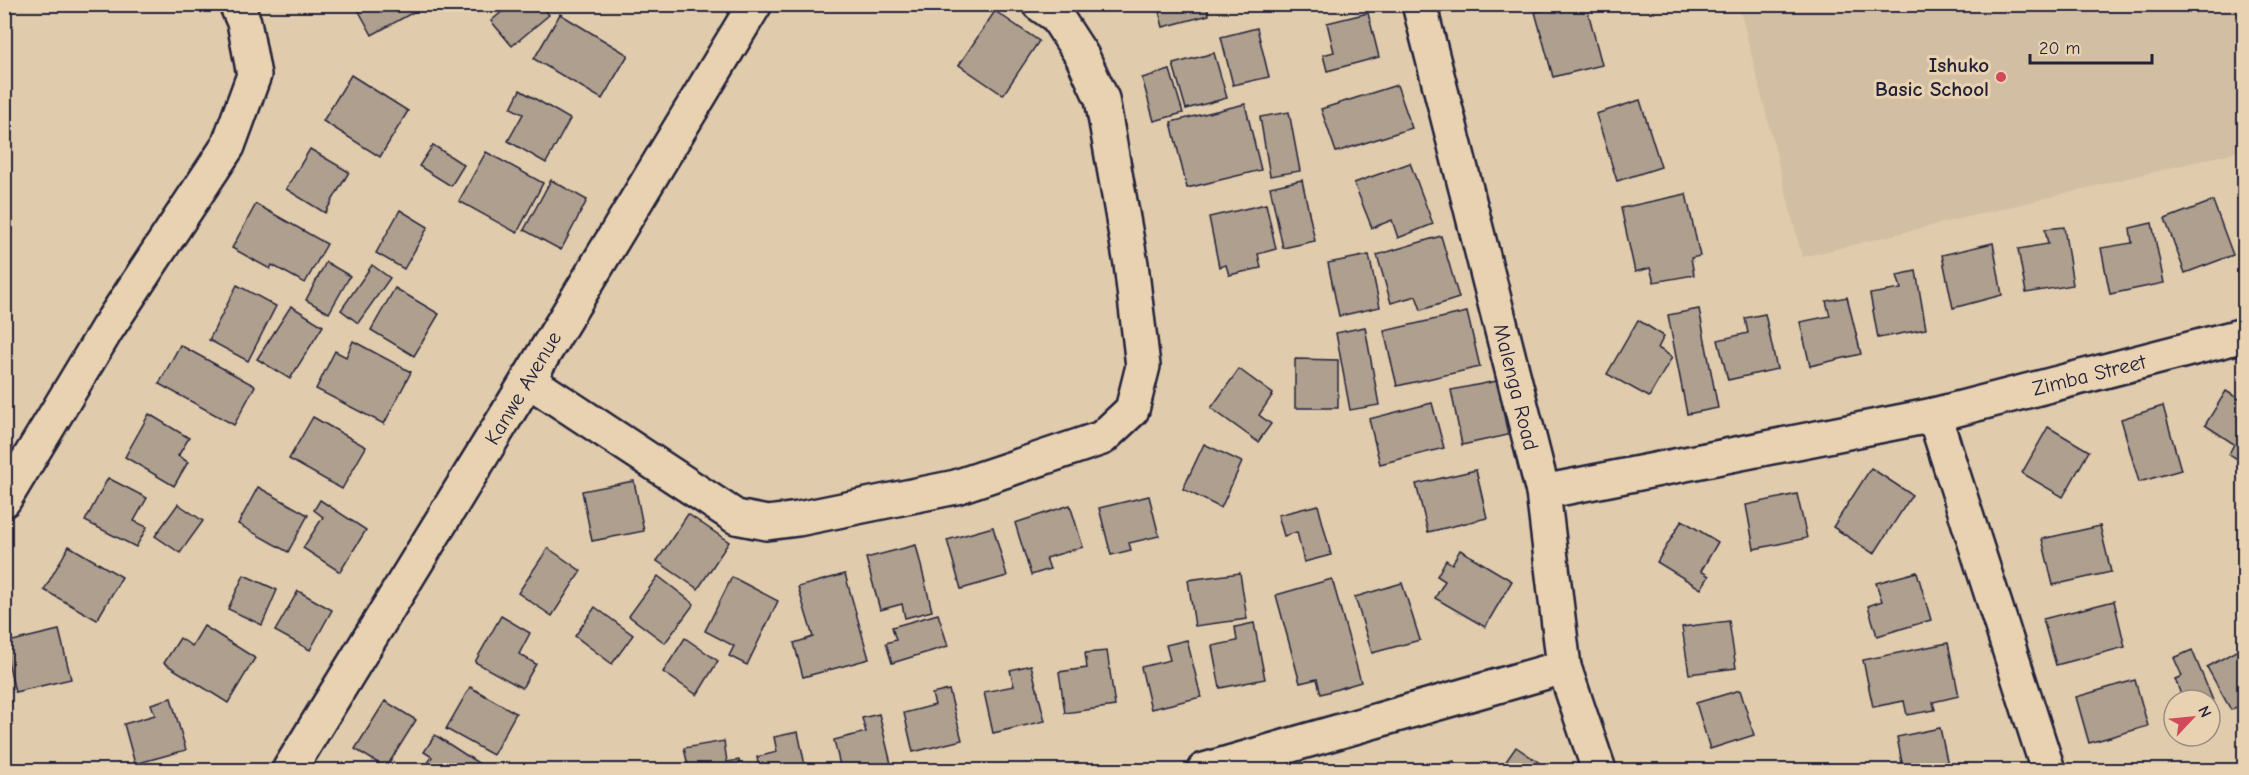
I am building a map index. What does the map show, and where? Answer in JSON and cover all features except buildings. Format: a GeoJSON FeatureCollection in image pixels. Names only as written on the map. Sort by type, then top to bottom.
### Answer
{"type":"FeatureCollection","features":[{"type":"Feature","properties":{"kind":"street"},"geometry":{"type":"LineString","coordinates":[[4,500],[107,329],[228,146],[254,75],[244,22],[236,4]]}},
{"type":"Feature","properties":{"kind":"street","name":"Kanwe Avenue"},"geometry":{"type":"LineString","coordinates":[[289,771],[755,4]]}},
{"type":"Feature","properties":{"kind":"street"},"geometry":{"type":"LineString","coordinates":[[528,381],[736,516],[766,523],[798,519],[956,487],[1102,438],[1132,410],[1143,366],[1131,264],[1102,99],[1082,56],[1056,16],[1039,4]]}},
{"type":"Feature","properties":{"kind":"street","name":"Malenga Road"},"geometry":{"type":"LineString","coordinates":[[1419,4],[1543,492],[1564,667],[1599,771]]}},
{"type":"Feature","properties":{"kind":"street","name":"Zimba Street"},"geometry":{"type":"LineString","coordinates":[[1543,492],[1934,415],[2244,335]]}},
{"type":"Feature","properties":{"kind":"street"},"geometry":{"type":"LineString","coordinates":[[1934,415],[2048,771]]}},
{"type":"Feature","properties":{"kind":"street"},"geometry":{"type":"LineString","coordinates":[[1204,771],[1564,667]]}},
{"type":"Feature","properties":{"kind":"shaded area","name":"Ishuko Basic School"},"geometry":{"type":"Polygon","coordinates":[[[1739,5],[2244,5],[2244,150],[1802,257],[1739,5]]]}},
{"type":"Feature","properties":{"kind":"place","name":"Ishuko Basic School"},"geometry":{"type":"Point","coordinates":[2001,77]}}]}
